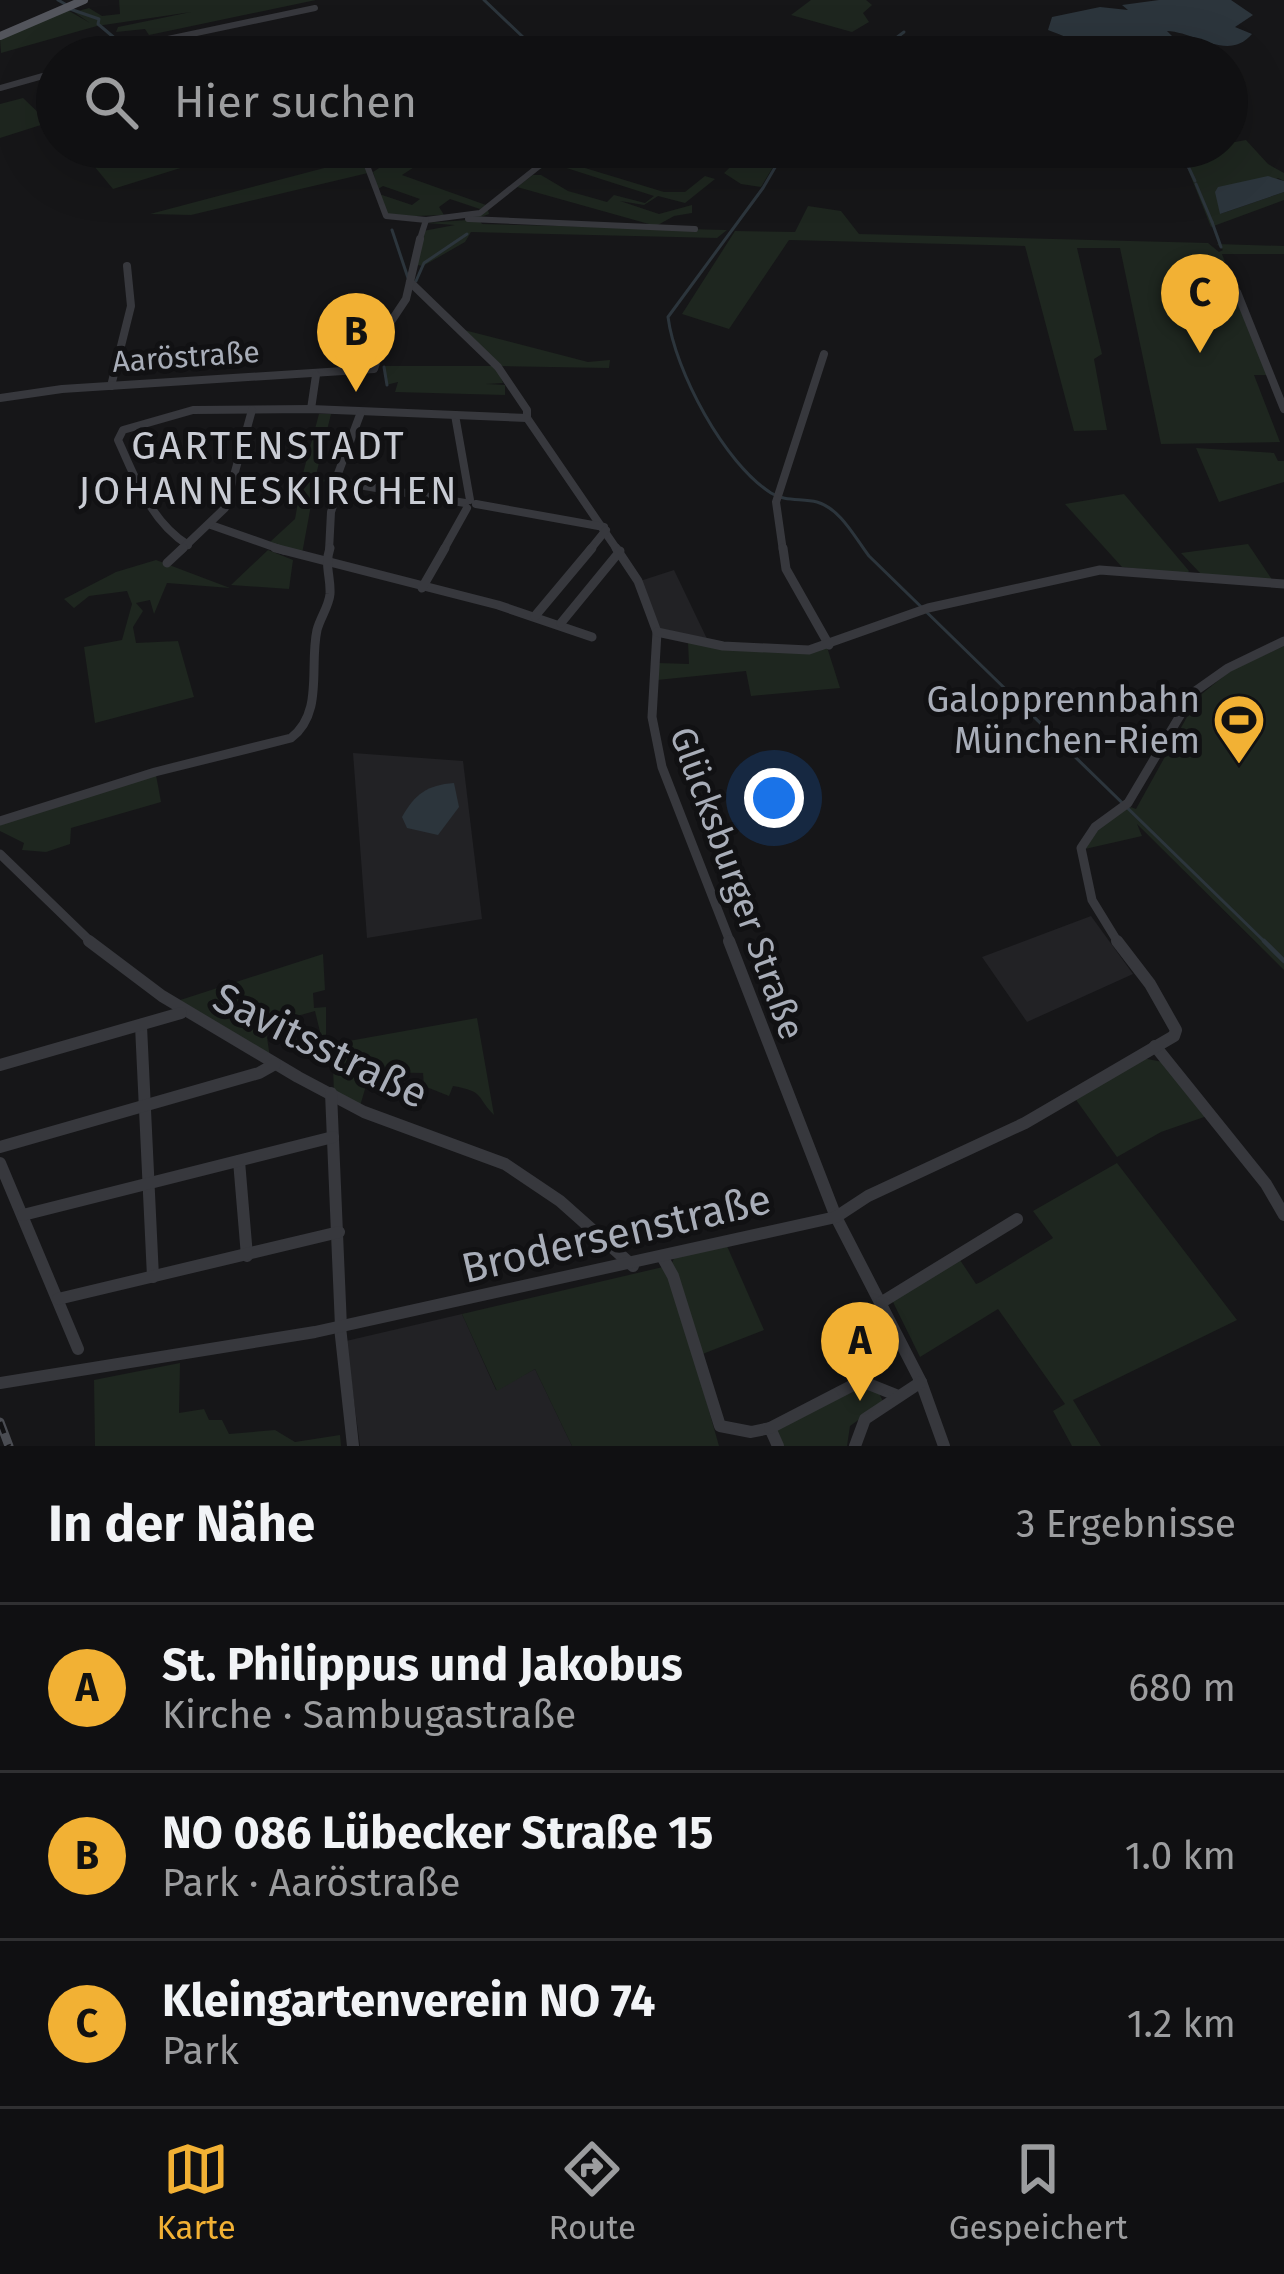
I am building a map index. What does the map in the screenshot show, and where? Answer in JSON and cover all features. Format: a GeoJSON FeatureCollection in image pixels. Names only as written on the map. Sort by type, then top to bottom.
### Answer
{"type":"FeatureCollection","features":[{"type":"Feature","properties":{"kind":"main road"},"geometry":{"type":"LineString","coordinates":[[0,36],[84,0]]}},
{"type":"Feature","properties":{"kind":"street"},"geometry":{"type":"LineString","coordinates":[[199,36],[315,8]]}},
{"type":"Feature","properties":{"kind":"street"},"geometry":{"type":"LineString","coordinates":[[0,88],[36,77]]}},
{"type":"Feature","properties":{"kind":"street"},"geometry":{"type":"LineString","coordinates":[[368,168],[388,218],[695,229]]}},
{"type":"Feature","properties":{"kind":"street"},"geometry":{"type":"LineString","coordinates":[[470,219],[538,168]]}},
{"type":"Feature","properties":{"kind":"street"},"geometry":{"type":"LineString","coordinates":[[410,282],[426,220]]}},
{"type":"Feature","properties":{"kind":"street"},"geometry":{"type":"LineString","coordinates":[[111,386],[130,306],[127,266]]}},
{"type":"Feature","properties":{"kind":"street","name":"Aaröstraße"},"geometry":{"type":"LineString","coordinates":[[0,398],[376,368],[385,332],[410,282]]}},
{"type":"Feature","properties":{"kind":"street","name":"Glücksburger Straße"},"geometry":{"type":"LineString","coordinates":[[410,282],[498,368],[638,581],[658,632],[652,717],[657,752],[836,1217],[921,1382],[944,1446]]}},
{"type":"Feature","properties":{"kind":"street"},"geometry":{"type":"LineString","coordinates":[[1237,292],[1284,409]]}},
{"type":"Feature","properties":{"kind":"street"},"geometry":{"type":"LineString","coordinates":[[824,354],[777,496],[786,569],[829,645]]}},
{"type":"Feature","properties":{"kind":"street"},"geometry":{"type":"LineString","coordinates":[[311,409],[316,375]]}},
{"type":"Feature","properties":{"kind":"street"},"geometry":{"type":"LineString","coordinates":[[188,545],[167,533],[117,434],[188,411],[311,409],[527,418]]}},
{"type":"Feature","properties":{"kind":"street"},"geometry":{"type":"LineString","coordinates":[[167,563],[224,508],[252,410]]}},
{"type":"Feature","properties":{"kind":"street"},"geometry":{"type":"LineString","coordinates":[[361,412],[336,478],[341,482],[605,528],[536,616]]}},
{"type":"Feature","properties":{"kind":"street"},"geometry":{"type":"LineString","coordinates":[[422,588],[469,504],[455,415]]}},
{"type":"Feature","properties":{"kind":"street"},"geometry":{"type":"LineString","coordinates":[[0,821],[298,734],[311,709],[316,631],[330,596],[325,564],[341,482]]}},
{"type":"Feature","properties":{"kind":"street"},"geometry":{"type":"LineString","coordinates":[[211,524],[325,564],[562,623],[592,637]]}},
{"type":"Feature","properties":{"kind":"street"},"geometry":{"type":"LineString","coordinates":[[562,623],[617,551],[594,543]]}},
{"type":"Feature","properties":{"kind":"street"},"geometry":{"type":"LineString","coordinates":[[658,632],[758,649],[829,645],[924,610],[1111,569],[1284,584]]}},
{"type":"Feature","properties":{"kind":"street"},"geometry":{"type":"LineString","coordinates":[[1284,640],[1194,692],[1124,806],[1084,841],[1081,856],[1087,888],[1107,932],[1165,1007],[1176,1030],[1155,1046],[1266,1184],[1284,1216]]}},
{"type":"Feature","properties":{"kind":"street","name":"Savitsstraße"},"geometry":{"type":"LineString","coordinates":[[0,854],[84,942],[181,1013],[370,1113],[487,1154],[519,1173],[628,1257],[633,1266]]}},
{"type":"Feature","properties":{"kind":"street"},"geometry":{"type":"LineString","coordinates":[[0,1065],[181,1013]]}},
{"type":"Feature","properties":{"kind":"street"},"geometry":{"type":"LineString","coordinates":[[141,1026],[153,1277]]}},
{"type":"Feature","properties":{"kind":"street","name":"Brodersenstraße"},"geometry":{"type":"LineString","coordinates":[[0,1383],[128,1366],[340,1327],[633,1266],[836,1217],[868,1196],[1025,1123],[1155,1046]]}},
{"type":"Feature","properties":{"kind":"street"},"geometry":{"type":"LineString","coordinates":[[0,1147],[275,1064]]}},
{"type":"Feature","properties":{"kind":"street"},"geometry":{"type":"LineString","coordinates":[[331,1093],[340,1327],[353,1446]]}},
{"type":"Feature","properties":{"kind":"street"},"geometry":{"type":"LineString","coordinates":[[22,1215],[334,1137]]}},
{"type":"Feature","properties":{"kind":"street"},"geometry":{"type":"LineString","coordinates":[[239,1161],[247,1256]]}},
{"type":"Feature","properties":{"kind":"street"},"geometry":{"type":"LineString","coordinates":[[0,1163],[78,1349]]}},
{"type":"Feature","properties":{"kind":"street"},"geometry":{"type":"LineString","coordinates":[[882,1302],[1016,1219]]}},
{"type":"Feature","properties":{"kind":"street"},"geometry":{"type":"LineString","coordinates":[[58,1299],[339,1232]]}},
{"type":"Feature","properties":{"kind":"street"},"geometry":{"type":"LineString","coordinates":[[663,1258],[674,1276],[720,1426],[751,1432],[770,1429],[861,1381],[896,1395]]}},
{"type":"Feature","properties":{"kind":"street"},"geometry":{"type":"LineString","coordinates":[[855,1446],[859,1426],[896,1395],[921,1382]]}},
{"type":"Feature","properties":{"kind":"street"},"geometry":{"type":"LineString","coordinates":[[770,1429],[778,1446]]}},
{"type":"Feature","properties":{"kind":"shaded area"},"geometry":{"type":"Polygon","coordinates":[[[119,0],[316,0],[149,35],[145,29],[116,32],[118,27],[191,12],[61,36],[36,36],[36,43],[1,53],[0,38],[64,8],[90,23],[74,12],[89,8],[102,16],[120,14],[119,0]]]}},
{"type":"Feature","properties":{"kind":"shaded area"},"geometry":{"type":"Polygon","coordinates":[[[811,0],[866,0],[872,5],[863,13],[869,22],[852,32],[791,15],[811,0]]]}},
{"type":"Feature","properties":{"kind":"shaded area"},"geometry":{"type":"Polygon","coordinates":[[[1231,0],[1253,15],[1235,27],[1252,34],[1188,36],[1167,31],[1172,36],[1064,36],[1048,30],[1052,17],[1100,7],[1128,10],[1122,5],[1231,0]]]}},
{"type":"Feature","properties":{"kind":"shaded area"},"geometry":{"type":"Polygon","coordinates":[[[23,98],[36,110],[36,127],[0,138],[0,104],[23,98]]]}},
{"type":"Feature","properties":{"kind":"shaded area"},"geometry":{"type":"Polygon","coordinates":[[[1248,142],[1284,173],[1284,181],[1278,178],[1220,214],[1284,192],[1284,200],[1211,227],[1187,168],[1248,168],[1248,142]]]}},
{"type":"Feature","properties":{"kind":"shaded area"},"geometry":{"type":"Polygon","coordinates":[[[96,168],[180,168],[113,189],[96,168]]]}},
{"type":"Feature","properties":{"kind":"shaded area"},"geometry":{"type":"Polygon","coordinates":[[[324,168],[366,168],[368,173],[191,215],[150,214],[324,168]]]}},
{"type":"Feature","properties":{"kind":"shaded area"},"geometry":{"type":"Polygon","coordinates":[[[413,168],[402,175],[486,205],[480,209],[450,199],[439,207],[444,215],[389,217],[379,194],[412,205],[420,199],[383,186],[378,189],[373,172],[413,168]]]}},
{"type":"Feature","properties":{"kind":"shaded area"},"geometry":{"type":"Polygon","coordinates":[[[566,168],[585,168],[664,192],[685,192],[705,176],[715,179],[685,203],[658,196],[644,205],[620,201],[659,214],[692,205],[692,213],[656,226],[517,187],[541,175],[568,191],[607,202],[614,195],[645,203],[654,196],[566,168]]]}},
{"type":"Feature","properties":{"kind":"shaded area"},"geometry":{"type":"Polygon","coordinates":[[[729,168],[772,168],[761,187],[741,184],[724,173],[729,168]]]}},
{"type":"Feature","properties":{"kind":"shaded area"},"geometry":{"type":"Polygon","coordinates":[[[1268,176],[1284,181],[1284,192],[1220,214],[1218,187],[1268,176]]]}},
{"type":"Feature","properties":{"kind":"shaded area"},"geometry":{"type":"Polygon","coordinates":[[[808,206],[841,211],[859,234],[1208,243],[1219,252],[1223,250],[1217,244],[1284,246],[1284,254],[1222,254],[1225,262],[1215,263],[1226,293],[1234,294],[1267,375],[1254,375],[1280,442],[1161,444],[1120,248],[1077,248],[1102,354],[1094,359],[1107,430],[1074,431],[1025,246],[789,240],[729,329],[682,314],[735,231],[795,232],[808,206]]]}},
{"type":"Feature","properties":{"kind":"shaded area"},"geometry":{"type":"Polygon","coordinates":[[[488,210],[489,214],[478,218],[482,224],[727,230],[717,238],[471,232],[465,242],[417,265],[423,231],[455,225],[426,223],[467,220],[488,210]]]}},
{"type":"Feature","properties":{"kind":"shaded area"},"geometry":{"type":"Polygon","coordinates":[[[464,330],[588,362],[610,360],[609,368],[500,366],[464,330]]]}},
{"type":"Feature","properties":{"kind":"shaded area"},"geometry":{"type":"Polygon","coordinates":[[[383,366],[496,366],[503,383],[486,384],[505,385],[505,395],[395,392],[398,382],[386,385],[383,366]]]}},
{"type":"Feature","properties":{"kind":"shaded area"},"geometry":{"type":"Polygon","coordinates":[[[319,414],[331,414],[315,479],[334,480],[315,483],[302,554],[270,542],[295,519],[302,480],[309,479],[302,477],[319,414]]]}},
{"type":"Feature","properties":{"kind":"shaded area"},"geometry":{"type":"Polygon","coordinates":[[[1196,448],[1274,453],[1278,461],[1284,461],[1284,482],[1219,502],[1196,448]]]}},
{"type":"Feature","properties":{"kind":"shaded area"},"geometry":{"type":"Polygon","coordinates":[[[1124,494],[1187,574],[1122,567],[1065,504],[1124,494]]]}},
{"type":"Feature","properties":{"kind":"shaded area"},"geometry":{"type":"Polygon","coordinates":[[[1248,544],[1273,581],[1201,574],[1181,553],[1248,544]]]}},
{"type":"Feature","properties":{"kind":"shaded area"},"geometry":{"type":"Polygon","coordinates":[[[268,550],[293,560],[289,589],[231,585],[268,550]]]}},
{"type":"Feature","properties":{"kind":"shaded area"},"geometry":{"type":"Polygon","coordinates":[[[156,560],[230,588],[167,583],[154,614],[150,600],[136,603],[143,611],[133,627],[136,643],[178,641],[194,697],[95,723],[84,647],[122,640],[132,604],[127,591],[89,596],[74,608],[64,599],[116,572],[156,560]]]}},
{"type":"Feature","properties":{"kind":"shaded area"},"geometry":{"type":"Polygon","coordinates":[[[674,570],[708,641],[660,630],[640,581],[674,570]]]}},
{"type":"Feature","properties":{"kind":"shaded area"},"geometry":{"type":"Polygon","coordinates":[[[688,642],[827,647],[840,688],[751,696],[746,671],[657,680],[658,663],[689,664],[688,642]]]}},
{"type":"Feature","properties":{"kind":"shaded area"},"geometry":{"type":"Polygon","coordinates":[[[1284,646],[1284,970],[1137,824],[1142,836],[1085,849],[1094,833],[1128,806],[1136,809],[1198,697],[1230,671],[1284,646]]]}},
{"type":"Feature","properties":{"kind":"shaded area"},"geometry":{"type":"Polygon","coordinates":[[[353,753],[463,761],[482,919],[367,938],[353,753]]]}},
{"type":"Feature","properties":{"kind":"shaded area"},"geometry":{"type":"Polygon","coordinates":[[[156,775],[161,802],[71,828],[70,844],[46,852],[22,850],[24,843],[0,831],[0,823],[156,775]]]}},
{"type":"Feature","properties":{"kind":"shaded area"},"geometry":{"type":"Polygon","coordinates":[[[454,783],[459,807],[438,835],[407,828],[402,817],[417,797],[454,783]]]}},
{"type":"Feature","properties":{"kind":"shaded area"},"geometry":{"type":"Polygon","coordinates":[[[1091,916],[1133,974],[1027,1022],[982,957],[1091,916]]]}},
{"type":"Feature","properties":{"kind":"shaded area"},"geometry":{"type":"Polygon","coordinates":[[[323,954],[325,990],[313,993],[314,1008],[326,1007],[326,1035],[321,1036],[315,1011],[265,1025],[270,1057],[171,1003],[323,954]]]}},
{"type":"Feature","properties":{"kind":"shaded area"},"geometry":{"type":"Polygon","coordinates":[[[477,1018],[494,1115],[471,1090],[453,1086],[449,1096],[424,1086],[423,1073],[370,1072],[360,1106],[334,1092],[332,1044],[477,1018]]]}},
{"type":"Feature","properties":{"kind":"shaded area"},"geometry":{"type":"Polygon","coordinates":[[[1142,1058],[1163,1062],[1207,1116],[1161,1132],[1117,1157],[1074,1097],[1142,1058]]]}},
{"type":"Feature","properties":{"kind":"shaded area"},"geometry":{"type":"Polygon","coordinates":[[[1117,1163],[1237,1320],[1073,1400],[1101,1446],[1072,1446],[1053,1411],[1065,1404],[998,1309],[920,1357],[892,1300],[960,1260],[976,1284],[981,1282],[1053,1238],[1033,1211],[1117,1163]]]}},
{"type":"Feature","properties":{"kind":"shaded area"},"geometry":{"type":"Polygon","coordinates":[[[727,1246],[764,1330],[700,1355],[672,1263],[674,1258],[727,1246]]]}},
{"type":"Feature","properties":{"kind":"shaded area"},"geometry":{"type":"Polygon","coordinates":[[[663,1267],[671,1276],[719,1446],[572,1446],[535,1369],[497,1391],[462,1314],[663,1267]]]}},
{"type":"Feature","properties":{"kind":"shaded area"},"geometry":{"type":"Polygon","coordinates":[[[462,1314],[496,1390],[535,1369],[572,1446],[360,1446],[346,1341],[462,1314]]]}},
{"type":"Feature","properties":{"kind":"shaded area"},"geometry":{"type":"Polygon","coordinates":[[[180,1363],[179,1413],[204,1409],[209,1420],[222,1420],[229,1434],[275,1430],[295,1442],[340,1435],[341,1446],[95,1446],[94,1380],[180,1363]]]}},
{"type":"Feature","properties":{"kind":"shaded area"},"geometry":{"type":"Polygon","coordinates":[[[861,1384],[877,1388],[883,1402],[850,1426],[847,1446],[782,1446],[775,1429],[861,1384]]]}},
{"type":"Feature","properties":{"kind":"waterway"},"geometry":{"type":"LineString","coordinates":[[58,0],[65,4]]}},
{"type":"Feature","properties":{"kind":"waterway"},"geometry":{"type":"LineString","coordinates":[[484,0],[522,36]]}},
{"type":"Feature","properties":{"kind":"waterway"},"geometry":{"type":"LineString","coordinates":[[70,9],[99,19],[98,24],[112,36]]}},
{"type":"Feature","properties":{"kind":"waterway"},"geometry":{"type":"LineString","coordinates":[[899,36],[904,32]]}},
{"type":"Feature","properties":{"kind":"waterway"},"geometry":{"type":"LineString","coordinates":[[775,168],[668,317],[680,363],[704,414],[736,460],[771,493],[817,502],[840,517],[869,556],[1267,944]]}},
{"type":"Feature","properties":{"kind":"waterway"},"geometry":{"type":"LineString","coordinates":[[1189,168],[1195,181]]}},
{"type":"Feature","properties":{"kind":"waterway"},"geometry":{"type":"LineString","coordinates":[[1196,184],[1221,247]]}},
{"type":"Feature","properties":{"kind":"waterway"},"geometry":{"type":"LineString","coordinates":[[392,230],[408,278]]}},
{"type":"Feature","properties":{"kind":"waterway"},"geometry":{"type":"LineString","coordinates":[[416,281],[424,263],[467,234]]}},
{"type":"Feature","properties":{"kind":"waterway"},"geometry":{"type":"LineString","coordinates":[[384,367],[387,385]]}},
{"type":"Feature","properties":{"kind":"waterway"},"geometry":{"type":"LineString","coordinates":[[1264,941],[1267,944]]}},
{"type":"Feature","properties":{"kind":"waterway"},"geometry":{"type":"LineString","coordinates":[[1267,944],[1284,961]]}},
{"type":"Feature","properties":{"kind":"railway"},"geometry":{"type":"LineString","coordinates":[[0,1422],[9,1446]]}},
{"type":"Feature","properties":{"kind":"place","name":"Kleingartenverein NO 74"},"geometry":{"type":"Point","coordinates":[1200,353]}},
{"type":"Feature","properties":{"kind":"place","name":"NO 086 Lübecker Straße 15"},"geometry":{"type":"Point","coordinates":[356,392]}},
{"type":"Feature","properties":{"kind":"place","name":"Galopprennbahn München-Riem"},"geometry":{"type":"Point","coordinates":[1239,766]}},
{"type":"Feature","properties":{"kind":"place","name":"St. Philippus und Jakobus"},"geometry":{"type":"Point","coordinates":[860,1401]}},
{"type":"Feature","properties":{"kind":"district","name":"GARTENSTADT JOHANNESKIRCHEN"},"geometry":{"type":"Point","coordinates":[269,468]}}]}
